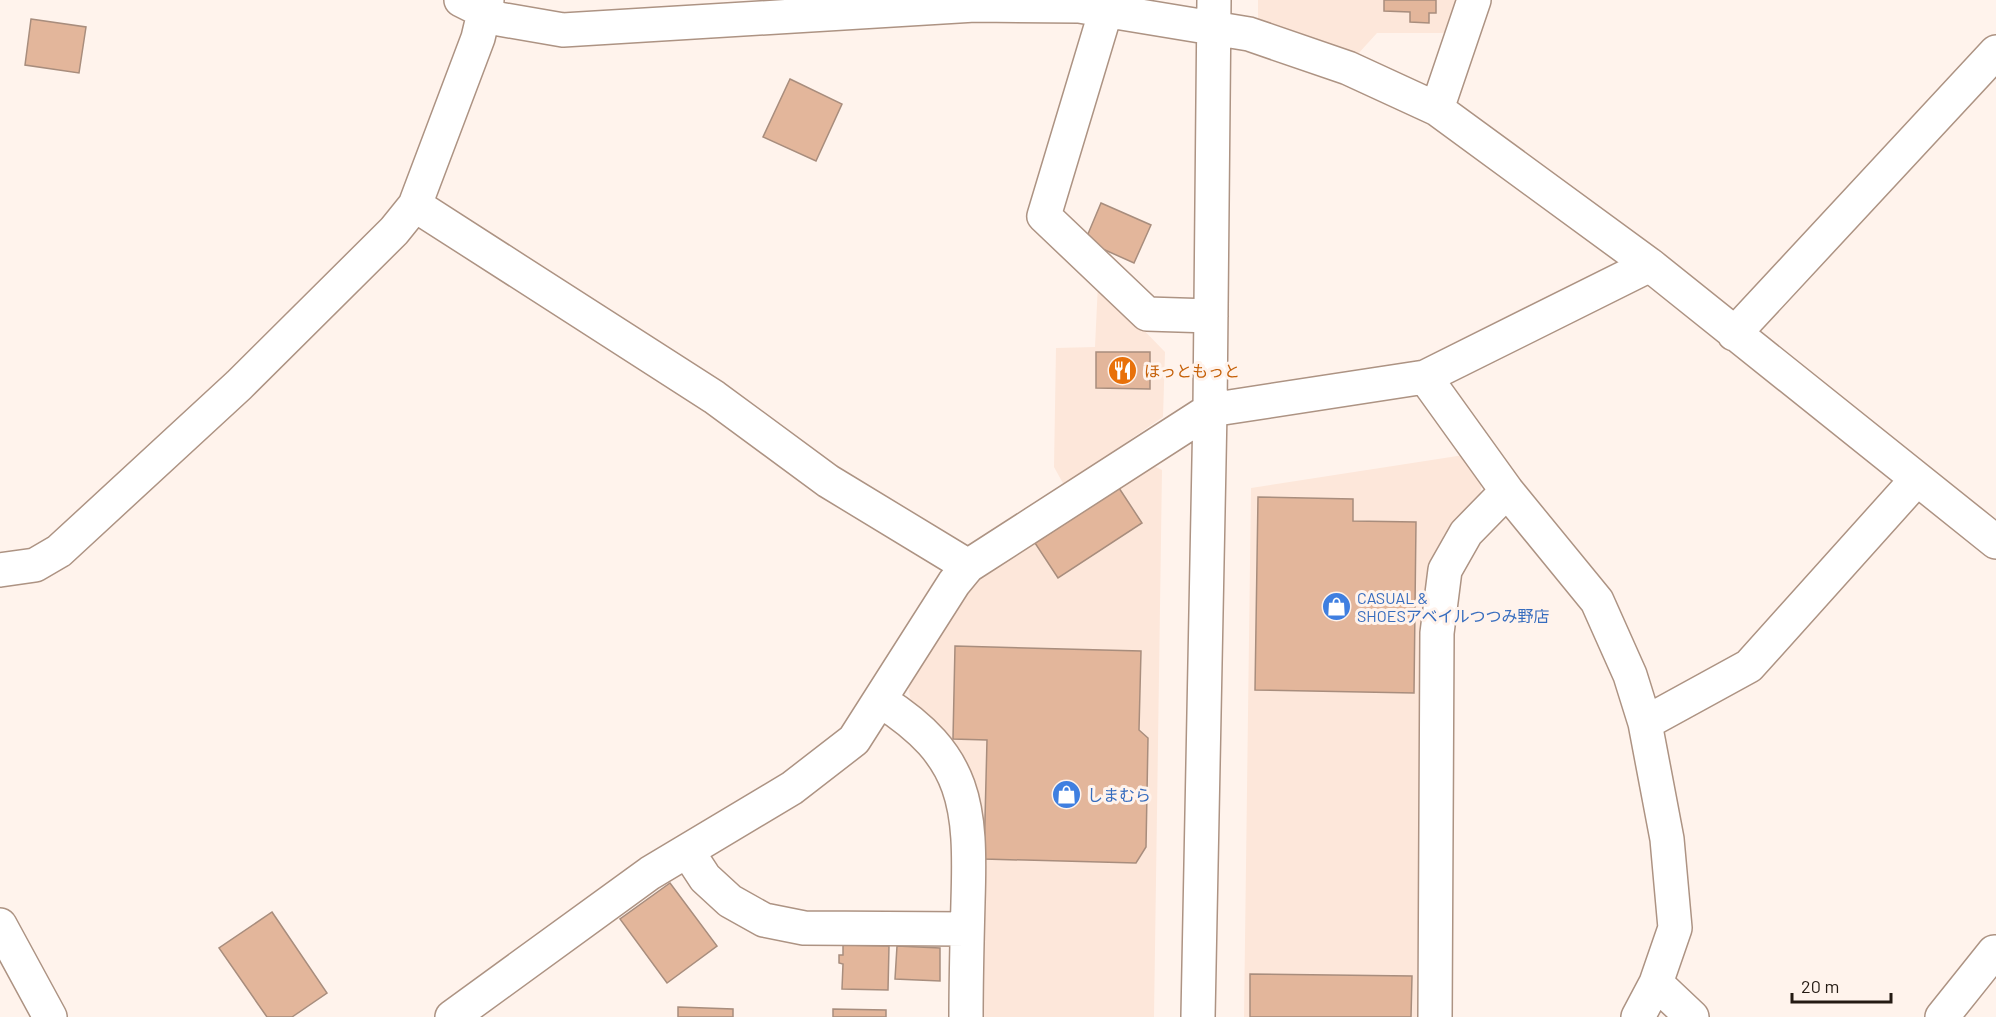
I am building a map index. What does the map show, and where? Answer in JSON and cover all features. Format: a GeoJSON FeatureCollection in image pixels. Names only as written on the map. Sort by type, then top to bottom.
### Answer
{"type":"FeatureCollection","features":[{"type":"Feature","properties":{"kind":"street"},"geometry":{"type":"LineString","coordinates":[[1437,109],[1474,0]]}},
{"type":"Feature","properties":{"kind":"street"},"geometry":{"type":"LineString","coordinates":[[478,4],[499,19],[563,30],[992,3],[1078,6],[1107,10],[1214,13],[1249,34],[1348,68],[1437,109],[1650,265],[1996,543]]}},
{"type":"Feature","properties":{"kind":"street"},"geometry":{"type":"LineString","coordinates":[[0,570],[35,565],[59,551],[239,385],[394,231],[415,205],[478,38],[478,4]]}},
{"type":"Feature","properties":{"kind":"street"},"geometry":{"type":"LineString","coordinates":[[1107,10],[1044,216],[1147,314],[1211,316]]}},
{"type":"Feature","properties":{"kind":"street"},"geometry":{"type":"LineString","coordinates":[[1198,1017],[1210,410],[1214,13]]}},
{"type":"Feature","properties":{"kind":"street"},"geometry":{"type":"LineString","coordinates":[[1734,334],[1996,52]]}},
{"type":"Feature","properties":{"kind":"street"},"geometry":{"type":"LineString","coordinates":[[415,205],[714,397],[828,481],[968,566]]}},
{"type":"Feature","properties":{"kind":"street"},"geometry":{"type":"LineString","coordinates":[[452,1017],[650,873],[792,788],[854,740],[881,701],[954,583],[968,566],[1210,410],[1425,377],[1650,265]]}},
{"type":"Feature","properties":{"kind":"street"},"geometry":{"type":"LineString","coordinates":[[1425,377],[1507,491],[1597,601],[1630,675],[1645,723],[1667,839],[1675,928],[1656,983],[1638,1017]]}},
{"type":"Feature","properties":{"kind":"street"},"geometry":{"type":"LineString","coordinates":[[1645,723],[1749,666],[1917,479]]}},
{"type":"Feature","properties":{"kind":"street"},"geometry":{"type":"LineString","coordinates":[[1435,1017],[1437,633],[1445,570],[1466,533],[1507,491]]}},
{"type":"Feature","properties":{"kind":"street"},"geometry":{"type":"LineString","coordinates":[[881,701],[911,720],[932,740],[951,768],[964,800],[970,843],[966,1017]]}},
{"type":"Feature","properties":{"kind":"street"},"geometry":{"type":"LineString","coordinates":[[688,852],[705,878],[730,901],[764,920],[804,928],[967,929]]}},
{"type":"Feature","properties":{"kind":"street"},"geometry":{"type":"LineString","coordinates":[[0,925],[50,1017]]}},
{"type":"Feature","properties":{"kind":"street"},"geometry":{"type":"LineString","coordinates":[[1942,1017],[1994,952],[1996,953]]}},
{"type":"Feature","properties":{"kind":"street"},"geometry":{"type":"LineString","coordinates":[[1656,983],[1692,1017]]}},
{"type":"Feature","properties":{"kind":"shaded area"},"geometry":{"type":"Polygon","coordinates":[[[1258,0],[1460,0],[1448,33],[1377,33],[1357,55],[1258,19],[1258,0]]]}},
{"type":"Feature","properties":{"kind":"shaded area"},"geometry":{"type":"Polygon","coordinates":[[[1098,283],[1165,352],[1163,417],[1064,485],[1054,467],[1056,348],[1095,347],[1098,283]]]}},
{"type":"Feature","properties":{"kind":"shaded area"},"geometry":{"type":"Polygon","coordinates":[[[1464,455],[1482,480],[1480,495],[1444,535],[1433,563],[1423,618],[1417,1017],[1244,1017],[1251,488],[1464,455]]]}},
{"type":"Feature","properties":{"kind":"shaded area"},"geometry":{"type":"Polygon","coordinates":[[[1148,463],[1162,470],[1154,1017],[980,1017],[984,826],[978,794],[963,757],[937,722],[911,702],[908,686],[971,585],[983,573],[1148,463]]]}},
{"type":"Feature","properties":{"kind":"building"},"geometry":{"type":"Polygon","coordinates":[[[1384,0],[1436,0],[1436,13],[1429,13],[1429,23],[1410,22],[1410,12],[1384,11],[1384,0]]]}},
{"type":"Feature","properties":{"kind":"building"},"geometry":{"type":"Polygon","coordinates":[[[31,19],[86,27],[79,73],[25,65],[31,19]]]}},
{"type":"Feature","properties":{"kind":"building"},"geometry":{"type":"Polygon","coordinates":[[[790,79],[842,104],[816,161],[763,137],[790,79]]]}},
{"type":"Feature","properties":{"kind":"building"},"geometry":{"type":"Polygon","coordinates":[[[1101,203],[1151,225],[1134,263],[1085,241],[1101,203]]]}},
{"type":"Feature","properties":{"kind":"building","name":"ほっともっと"},"geometry":{"type":"Polygon","coordinates":[[[1096,352],[1150,352],[1150,389],[1096,388],[1096,352]]]}},
{"type":"Feature","properties":{"kind":"building"},"geometry":{"type":"Polygon","coordinates":[[[1119,488],[1142,523],[1058,578],[1035,543],[1119,488]]]}},
{"type":"Feature","properties":{"kind":"building","name":"CASUAL & SHOESアベイルつつみ野店"},"geometry":{"type":"Polygon","coordinates":[[[1258,497],[1353,499],[1353,521],[1416,522],[1414,693],[1255,690],[1258,497]]]}},
{"type":"Feature","properties":{"kind":"building","name":"しまむら"},"geometry":{"type":"Polygon","coordinates":[[[955,646],[1141,651],[1139,730],[1148,738],[1146,847],[1136,863],[984,859],[987,740],[953,739],[955,646]]]}},
{"type":"Feature","properties":{"kind":"building"},"geometry":{"type":"Polygon","coordinates":[[[670,883],[717,946],[667,983],[620,919],[670,883]]]}},
{"type":"Feature","properties":{"kind":"building"},"geometry":{"type":"Polygon","coordinates":[[[272,912],[327,993],[292,1017],[267,1017],[219,948],[272,912]]]}},
{"type":"Feature","properties":{"kind":"building"},"geometry":{"type":"Polygon","coordinates":[[[843,945],[889,946],[888,990],[842,989],[843,964],[839,963],[839,955],[843,955],[843,945]]]}},
{"type":"Feature","properties":{"kind":"building"},"geometry":{"type":"Polygon","coordinates":[[[897,946],[940,948],[940,981],[895,979],[897,946]]]}},
{"type":"Feature","properties":{"kind":"building"},"geometry":{"type":"Polygon","coordinates":[[[1250,974],[1412,976],[1411,1017],[1250,1017],[1250,974]]]}},
{"type":"Feature","properties":{"kind":"building"},"geometry":{"type":"Polygon","coordinates":[[[678,1007],[733,1009],[733,1017],[678,1017],[678,1007]]]}},
{"type":"Feature","properties":{"kind":"building"},"geometry":{"type":"Polygon","coordinates":[[[833,1009],[886,1010],[886,1017],[833,1017],[833,1009]]]}},
{"type":"Feature","properties":{"kind":"place","name":"ほっともっと"},"geometry":{"type":"Point","coordinates":[1123,370]}},
{"type":"Feature","properties":{"kind":"place","name":"CASUAL & SHOESアベイルつつみ野店"},"geometry":{"type":"Point","coordinates":[1336,606]}},
{"type":"Feature","properties":{"kind":"place","name":"しまむら"},"geometry":{"type":"Point","coordinates":[1066,794]}}]}
